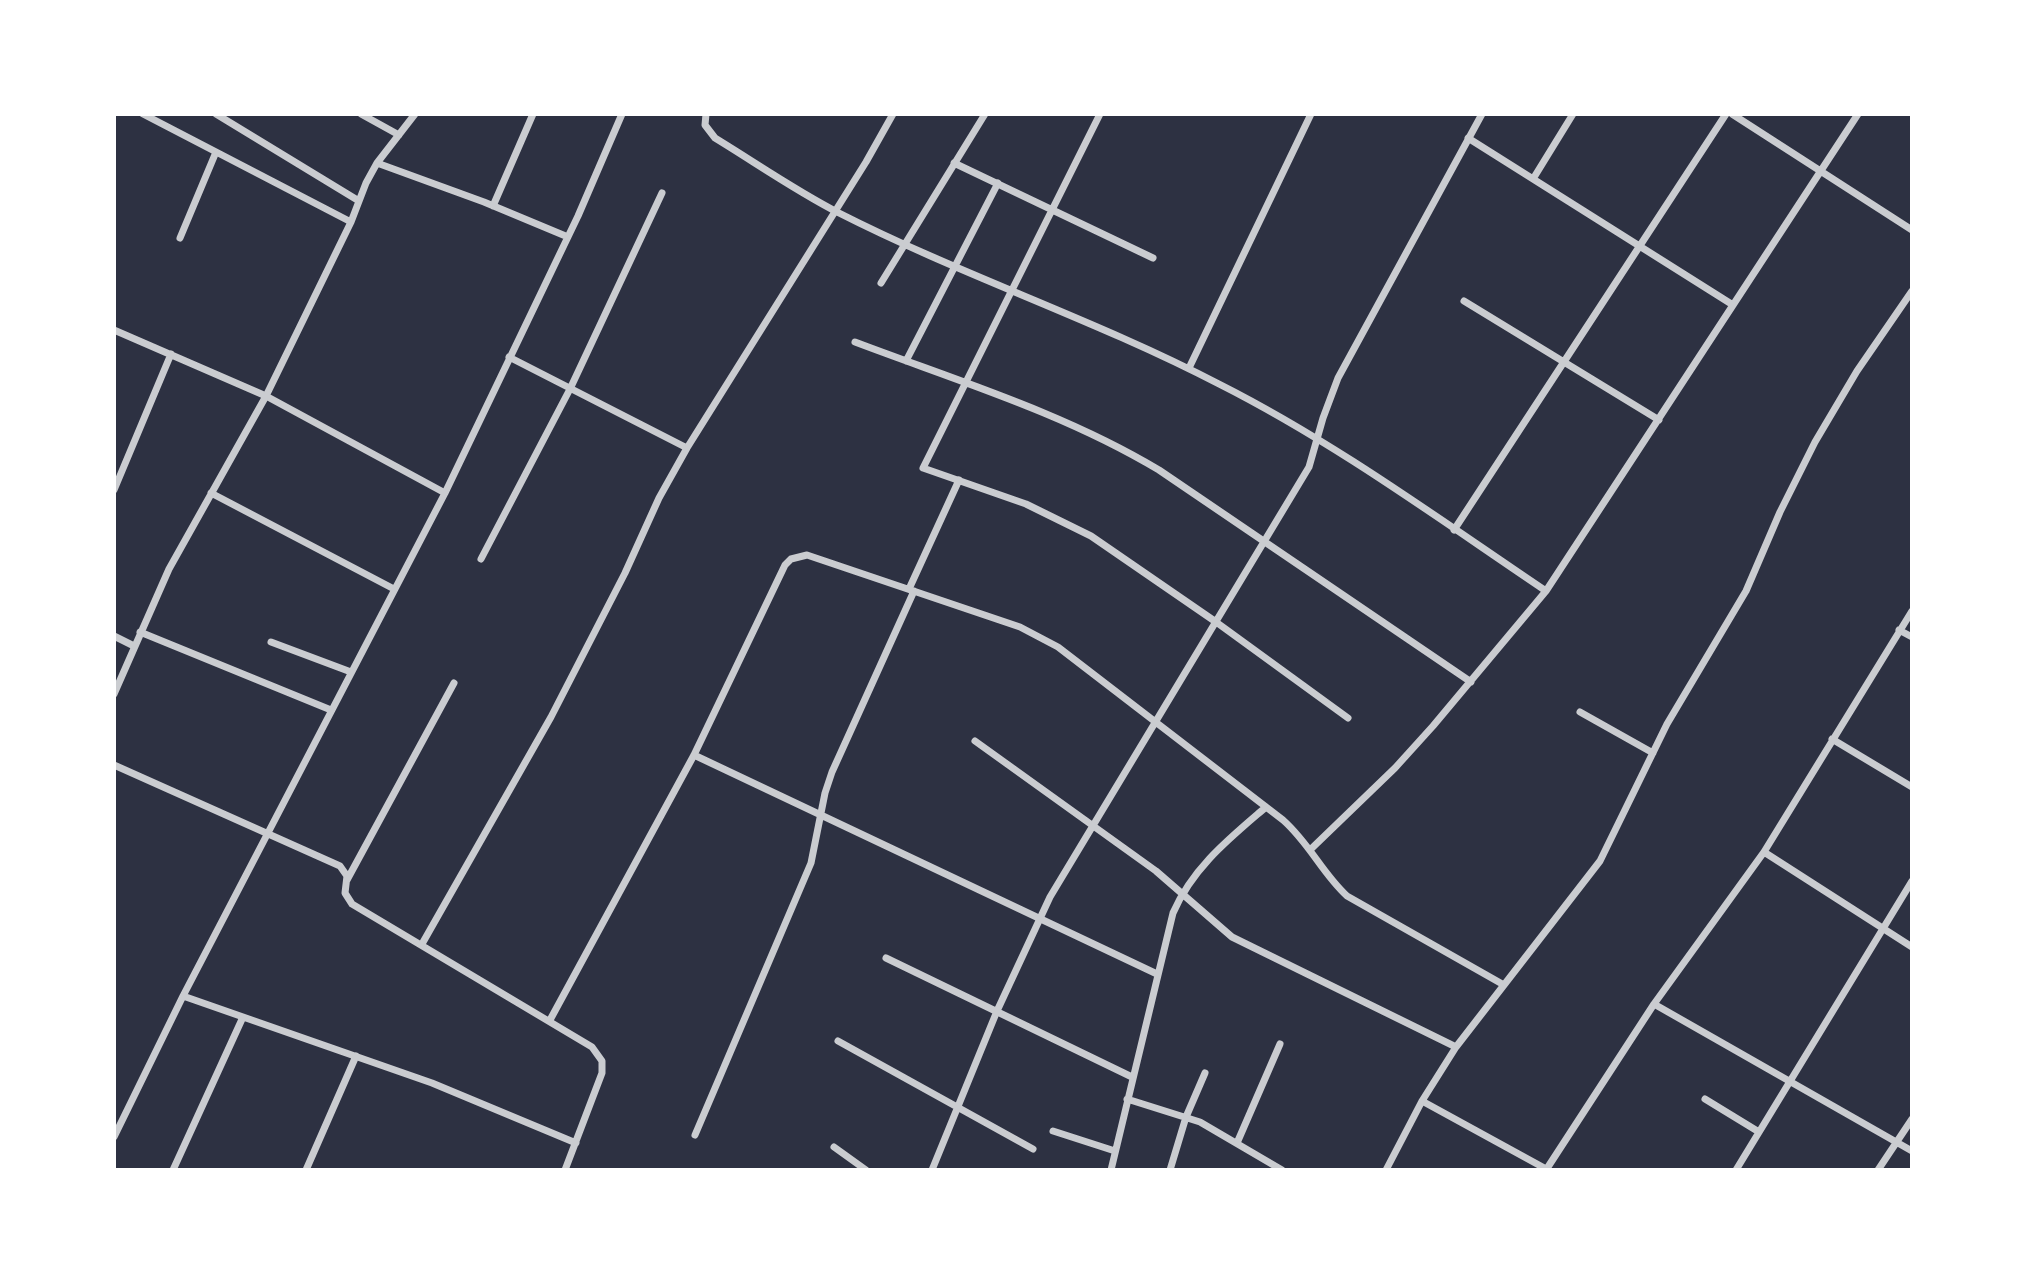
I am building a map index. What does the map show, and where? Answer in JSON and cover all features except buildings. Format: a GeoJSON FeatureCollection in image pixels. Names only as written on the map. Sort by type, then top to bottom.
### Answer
{"type":"FeatureCollection","features":[{"type":"Feature","properties":{"kind":"street"},"geometry":{"type":"LineString","coordinates":[[143,114],[351,222]]}},
{"type":"Feature","properties":{"kind":"street"},"geometry":{"type":"LineString","coordinates":[[216,114],[359,201]]}},
{"type":"Feature","properties":{"kind":"street"},"geometry":{"type":"LineString","coordinates":[[361,114],[399,135]]}},
{"type":"Feature","properties":{"kind":"street"},"geometry":{"type":"LineString","coordinates":[[114,694],[169,569],[266,396],[377,163],[415,114]]}},
{"type":"Feature","properties":{"kind":"street"},"geometry":{"type":"LineString","coordinates":[[493,206],[533,114]]}},
{"type":"Feature","properties":{"kind":"street"},"geometry":{"type":"LineString","coordinates":[[114,1137],[266,834],[445,493],[568,237],[622,114]]}},
{"type":"Feature","properties":{"kind":"street"},"geometry":{"type":"LineString","coordinates":[[706,114],[705,125],[715,138],[836,211],[1189,368],[1257,403],[1318,439],[1546,591]]}},
{"type":"Feature","properties":{"kind":"street"},"geometry":{"type":"LineString","coordinates":[[422,944],[551,717],[625,573],[659,498],[687,448],[836,211],[893,114]]}},
{"type":"Feature","properties":{"kind":"street"},"geometry":{"type":"LineString","coordinates":[[881,283],[985,114]]}},
{"type":"Feature","properties":{"kind":"street"},"geometry":{"type":"LineString","coordinates":[[1100,114],[923,468],[1026,504],[1091,536],[1348,718]]}},
{"type":"Feature","properties":{"kind":"street"},"geometry":{"type":"LineString","coordinates":[[1189,368],[1311,114]]}},
{"type":"Feature","properties":{"kind":"street"},"geometry":{"type":"LineString","coordinates":[[932,1170],[1039,918],[1309,467],[1338,378],[1482,114]]}},
{"type":"Feature","properties":{"kind":"street"},"geometry":{"type":"LineString","coordinates":[[1533,179],[1573,114]]}},
{"type":"Feature","properties":{"kind":"street"},"geometry":{"type":"LineString","coordinates":[[1454,530],[1729,114],[1912,230]]}},
{"type":"Feature","properties":{"kind":"street"},"geometry":{"type":"LineString","coordinates":[[1311,849],[1395,768],[1546,591],[1858,114]]}},
{"type":"Feature","properties":{"kind":"street"},"geometry":{"type":"LineString","coordinates":[[1468,138],[1733,305]]}},
{"type":"Feature","properties":{"kind":"street"},"geometry":{"type":"LineString","coordinates":[[180,238],[216,152]]}},
{"type":"Feature","properties":{"kind":"street"},"geometry":{"type":"LineString","coordinates":[[377,163],[568,237]]}},
{"type":"Feature","properties":{"kind":"street"},"geometry":{"type":"LineString","coordinates":[[954,163],[1153,258]]}},
{"type":"Feature","properties":{"kind":"street"},"geometry":{"type":"LineString","coordinates":[[906,361],[998,183]]}},
{"type":"Feature","properties":{"kind":"street"},"geometry":{"type":"LineString","coordinates":[[481,559],[570,389],[662,193]]}},
{"type":"Feature","properties":{"kind":"street"},"geometry":{"type":"LineString","coordinates":[[1386,1170],[1422,1101],[1456,1047],[1600,861],[1687,687],[1746,591],[1815,442],[1857,371],[1912,291]]}},
{"type":"Feature","properties":{"kind":"street"},"geometry":{"type":"LineString","coordinates":[[1464,301],[1659,420]]}},
{"type":"Feature","properties":{"kind":"street"},"geometry":{"type":"LineString","coordinates":[[114,330],[266,396],[445,493]]}},
{"type":"Feature","properties":{"kind":"street"},"geometry":{"type":"LineString","coordinates":[[855,342],[1061,419],[1128,451],[1471,682]]}},
{"type":"Feature","properties":{"kind":"street"},"geometry":{"type":"LineString","coordinates":[[114,490],[171,354]]}},
{"type":"Feature","properties":{"kind":"street"},"geometry":{"type":"LineString","coordinates":[[509,357],[687,448]]}},
{"type":"Feature","properties":{"kind":"street"},"geometry":{"type":"LineString","coordinates":[[695,1135],[806,875],[836,762],[959,480]]}},
{"type":"Feature","properties":{"kind":"street"},"geometry":{"type":"LineString","coordinates":[[211,493],[394,589]]}},
{"type":"Feature","properties":{"kind":"street"},"geometry":{"type":"LineString","coordinates":[[550,1020],[694,755],[785,565],[799,556],[815,557],[1040,636],[1298,834],[1335,885],[1347,896],[1504,985]]}},
{"type":"Feature","properties":{"kind":"street"},"geometry":{"type":"LineString","coordinates":[[1422,1101],[1547,1170],[1654,1004],[1764,852],[1912,611]]}},
{"type":"Feature","properties":{"kind":"street"},"geometry":{"type":"LineString","coordinates":[[1899,630],[1912,637]]}},
{"type":"Feature","properties":{"kind":"street"},"geometry":{"type":"LineString","coordinates":[[140,632],[331,710]]}},
{"type":"Feature","properties":{"kind":"street"},"geometry":{"type":"LineString","coordinates":[[114,636],[134,646]]}},
{"type":"Feature","properties":{"kind":"street"},"geometry":{"type":"LineString","coordinates":[[271,642],[351,672]]}},
{"type":"Feature","properties":{"kind":"street"},"geometry":{"type":"LineString","coordinates":[[347,880],[454,683]]}},
{"type":"Feature","properties":{"kind":"street"},"geometry":{"type":"LineString","coordinates":[[1580,712],[1653,753]]}},
{"type":"Feature","properties":{"kind":"street"},"geometry":{"type":"LineString","coordinates":[[1832,739],[1912,787]]}},
{"type":"Feature","properties":{"kind":"street"},"geometry":{"type":"LineString","coordinates":[[975,741],[1156,871],[1232,937],[1456,1047]]}},
{"type":"Feature","properties":{"kind":"street"},"geometry":{"type":"LineString","coordinates":[[694,755],[1157,974]]}},
{"type":"Feature","properties":{"kind":"street"},"geometry":{"type":"LineString","coordinates":[[114,765],[340,866],[346,872],[345,893],[349,901],[592,1047],[602,1061],[602,1073],[565,1170]]}},
{"type":"Feature","properties":{"kind":"street"},"geometry":{"type":"LineString","coordinates":[[1111,1170],[1165,940],[1181,894],[1203,864],[1266,807]]}},
{"type":"Feature","properties":{"kind":"street"},"geometry":{"type":"LineString","coordinates":[[1764,852],[1912,947]]}},
{"type":"Feature","properties":{"kind":"street"},"geometry":{"type":"LineString","coordinates":[[1736,1170],[1912,881]]}},
{"type":"Feature","properties":{"kind":"street"},"geometry":{"type":"LineString","coordinates":[[886,958],[1132,1077]]}},
{"type":"Feature","properties":{"kind":"street"},"geometry":{"type":"LineString","coordinates":[[183,996],[432,1083],[576,1143]]}},
{"type":"Feature","properties":{"kind":"street"},"geometry":{"type":"LineString","coordinates":[[1654,1004],[1912,1151]]}},
{"type":"Feature","properties":{"kind":"street"},"geometry":{"type":"LineString","coordinates":[[173,1170],[243,1017]]}},
{"type":"Feature","properties":{"kind":"street"},"geometry":{"type":"LineString","coordinates":[[838,1041],[1033,1149]]}},
{"type":"Feature","properties":{"kind":"street"},"geometry":{"type":"LineString","coordinates":[[1237,1143],[1280,1044]]}},
{"type":"Feature","properties":{"kind":"street"},"geometry":{"type":"LineString","coordinates":[[306,1170],[356,1056]]}},
{"type":"Feature","properties":{"kind":"street"},"geometry":{"type":"LineString","coordinates":[[1170,1170],[1186,1117],[1205,1073]]}},
{"type":"Feature","properties":{"kind":"street"},"geometry":{"type":"LineString","coordinates":[[1127,1099],[1186,1117],[1282,1170]]}},
{"type":"Feature","properties":{"kind":"street"},"geometry":{"type":"LineString","coordinates":[[1705,1099],[1759,1132]]}},
{"type":"Feature","properties":{"kind":"street"},"geometry":{"type":"LineString","coordinates":[[1878,1170],[1912,1119]]}},
{"type":"Feature","properties":{"kind":"street"},"geometry":{"type":"LineString","coordinates":[[1053,1131],[1115,1151]]}},
{"type":"Feature","properties":{"kind":"street"},"geometry":{"type":"LineString","coordinates":[[834,1147],[866,1170]]}}]}
